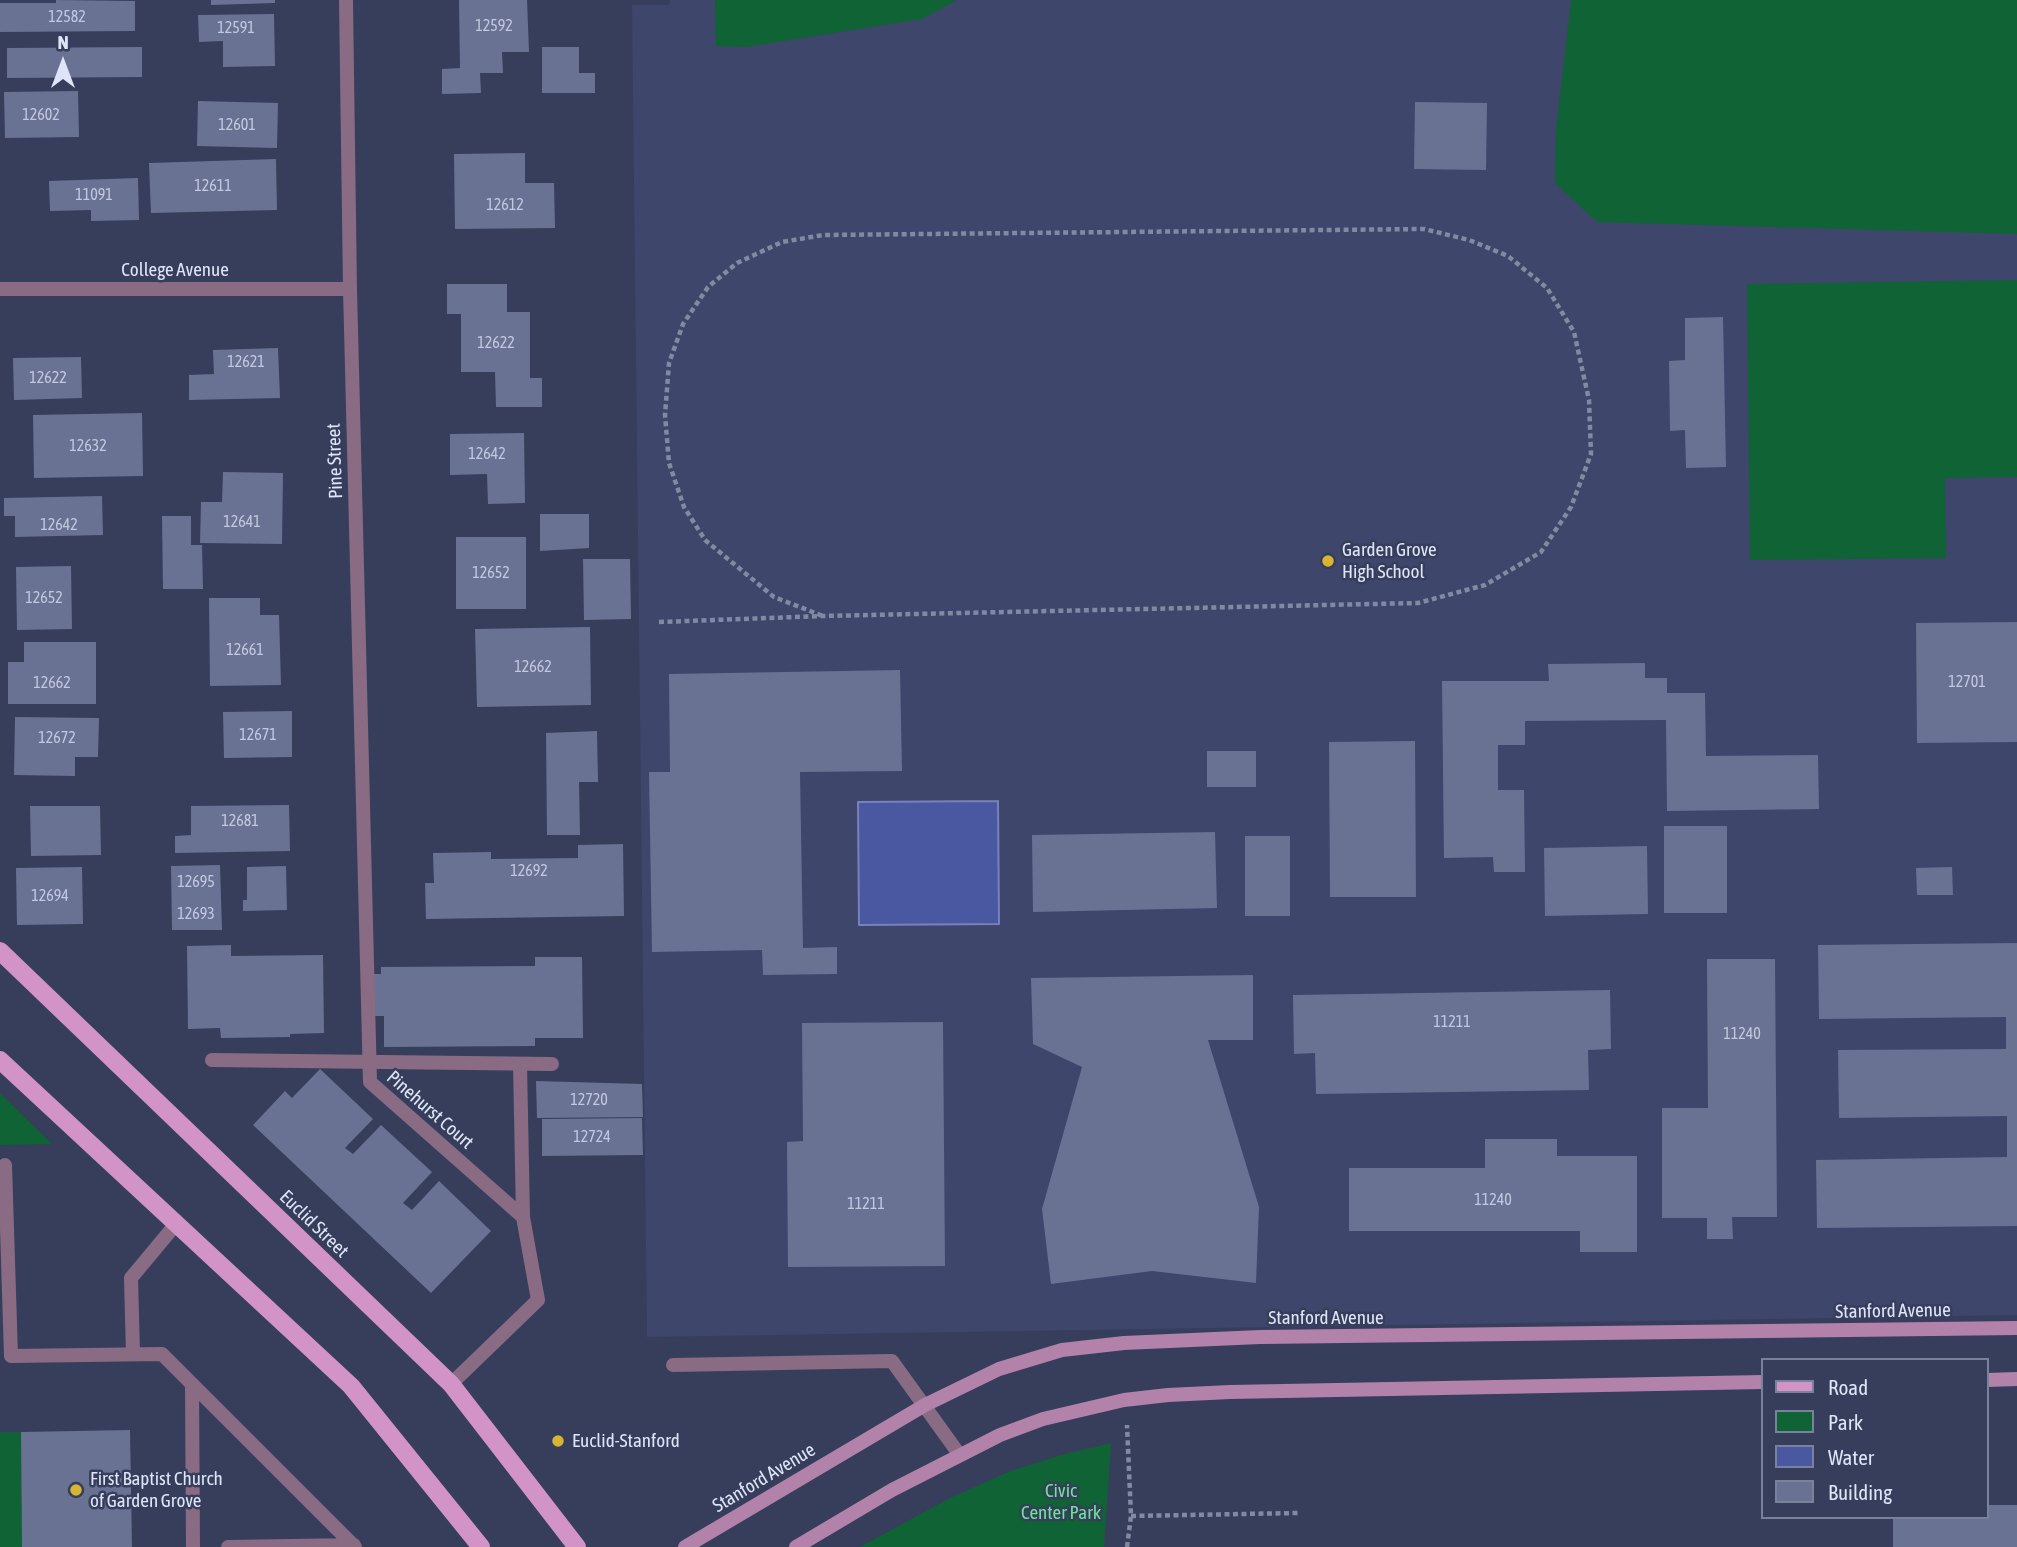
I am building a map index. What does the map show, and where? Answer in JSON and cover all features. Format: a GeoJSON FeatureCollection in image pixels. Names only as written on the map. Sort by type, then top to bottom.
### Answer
{"type":"FeatureCollection","features":[{"type":"Feature","properties":{"kind":"main road","name":"Euclid Street"},"geometry":{"type":"LineString","coordinates":[[0,951],[451,1384],[577,1547]]}},
{"type":"Feature","properties":{"kind":"main road"},"geometry":{"type":"LineString","coordinates":[[0,1060],[351,1387],[481,1547]]}},
{"type":"Feature","properties":{"kind":"street","name":"Pine Street"},"geometry":{"type":"LineString","coordinates":[[346,0],[350,289],[367,921]]}},
{"type":"Feature","properties":{"kind":"street","name":"College Avenue"},"geometry":{"type":"LineString","coordinates":[[0,289],[350,289]]}},
{"type":"Feature","properties":{"kind":"street","name":"Pinehurst Court"},"geometry":{"type":"LineString","coordinates":[[367,921],[370,1082],[523,1217]]}},
{"type":"Feature","properties":{"kind":"street"},"geometry":{"type":"LineString","coordinates":[[212,1060],[552,1064]]}},
{"type":"Feature","properties":{"kind":"street"},"geometry":{"type":"LineString","coordinates":[[451,1384],[538,1300],[523,1217],[520,1064]]}},
{"type":"Feature","properties":{"kind":"street"},"geometry":{"type":"LineString","coordinates":[[5,1165],[11,1356],[162,1354],[354,1546]]}},
{"type":"Feature","properties":{"kind":"street"},"geometry":{"type":"LineString","coordinates":[[133,1354],[131,1278],[176,1224]]}},
{"type":"Feature","properties":{"kind":"street","name":"Stanford Avenue"},"geometry":{"type":"LineString","coordinates":[[685,1547],[925,1405],[999,1369],[1062,1350],[1124,1343],[1295,1336],[2017,1328]]}},
{"type":"Feature","properties":{"kind":"street"},"geometry":{"type":"LineString","coordinates":[[673,1365],[892,1361],[959,1454]]}},
{"type":"Feature","properties":{"kind":"street"},"geometry":{"type":"LineString","coordinates":[[1989,1380],[2017,1379]]}},
{"type":"Feature","properties":{"kind":"street"},"geometry":{"type":"LineString","coordinates":[[796,1547],[892,1490],[1000,1434],[1043,1419],[1124,1400],[1230,1392],[1762,1382]]}},
{"type":"Feature","properties":{"kind":"street"},"geometry":{"type":"LineString","coordinates":[[192,1385],[193,1547]]}},
{"type":"Feature","properties":{"kind":"street"},"geometry":{"type":"LineString","coordinates":[[228,1547],[354,1546]]}},
{"type":"Feature","properties":{"kind":"path"},"geometry":{"type":"LineString","coordinates":[[659,622],[1418,603],[1485,585],[1541,552],[1571,507],[1591,454],[1589,400],[1574,332],[1547,288],[1508,257],[1469,240],[1424,229],[823,235],[782,242],[737,263],[708,287],[683,324],[669,363],[665,415],[669,463],[684,507],[705,540],[774,597],[823,616]]}},
{"type":"Feature","properties":{"kind":"path"},"geometry":{"type":"LineString","coordinates":[[1124,1400],[1131,1516],[1127,1547]]}},
{"type":"Feature","properties":{"kind":"path"},"geometry":{"type":"LineString","coordinates":[[1131,1516],[1298,1513]]}},
{"type":"Feature","properties":{"kind":"shaded area","name":"Garden Grove High School"},"geometry":{"type":"Polygon","coordinates":[[[670,0],[2017,0],[2017,1315],[647,1337],[632,5],[669,5],[670,0]]]}},
{"type":"Feature","properties":{"kind":"green space"},"geometry":{"type":"Polygon","coordinates":[[[715,0],[957,0],[922,19],[746,47],[716,46],[715,0]]]}},
{"type":"Feature","properties":{"kind":"green space"},"geometry":{"type":"Polygon","coordinates":[[[1571,0],[2017,0],[2017,234],[1597,222],[1555,183],[1556,130],[1571,0]]]}},
{"type":"Feature","properties":{"kind":"green space"},"geometry":{"type":"Polygon","coordinates":[[[2017,280],[2017,477],[1945,478],[1946,558],[1750,560],[1747,284],[2017,280]]]}},
{"type":"Feature","properties":{"kind":"green space"},"geometry":{"type":"Polygon","coordinates":[[[0,1093],[52,1144],[0,1145],[0,1093]]]}},
{"type":"Feature","properties":{"kind":"green space"},"geometry":{"type":"Polygon","coordinates":[[[0,1432],[21,1432],[22,1547],[0,1547],[0,1432]]]}},
{"type":"Feature","properties":{"kind":"green space","name":"Civic Center Park"},"geometry":{"type":"Polygon","coordinates":[[[1111,1443],[1104,1547],[860,1547],[950,1498],[1008,1472],[1111,1443]]]}},
{"type":"Feature","properties":{"kind":"water"},"geometry":{"type":"Polygon","coordinates":[[[998,801],[999,924],[859,925],[858,802],[998,801]]]}},
{"type":"Feature","properties":{"kind":"building"},"geometry":{"type":"Polygon","coordinates":[[[56,0],[135,1],[135,31],[0,32],[0,3],[56,3],[56,0]]]}},
{"type":"Feature","properties":{"kind":"building"},"geometry":{"type":"Polygon","coordinates":[[[211,0],[275,0],[275,3],[211,5],[211,0]]]}},
{"type":"Feature","properties":{"kind":"building"},"geometry":{"type":"Polygon","coordinates":[[[459,0],[527,0],[529,52],[502,52],[503,73],[480,73],[481,93],[442,94],[442,69],[460,68],[459,0]]]}},
{"type":"Feature","properties":{"kind":"building"},"geometry":{"type":"Polygon","coordinates":[[[274,14],[275,66],[223,67],[223,41],[199,42],[198,15],[274,14]]]}},
{"type":"Feature","properties":{"kind":"building"},"geometry":{"type":"Polygon","coordinates":[[[142,47],[142,77],[7,78],[7,48],[142,47]]]}},
{"type":"Feature","properties":{"kind":"building"},"geometry":{"type":"Polygon","coordinates":[[[542,47],[579,47],[579,73],[595,73],[595,93],[542,93],[542,47]]]}},
{"type":"Feature","properties":{"kind":"building"},"geometry":{"type":"Polygon","coordinates":[[[78,91],[79,137],[5,138],[4,92],[78,91]]]}},
{"type":"Feature","properties":{"kind":"building"},"geometry":{"type":"Polygon","coordinates":[[[198,101],[278,103],[277,148],[197,146],[198,101]]]}},
{"type":"Feature","properties":{"kind":"building"},"geometry":{"type":"Polygon","coordinates":[[[1415,102],[1487,103],[1486,170],[1414,169],[1415,102]]]}},
{"type":"Feature","properties":{"kind":"building"},"geometry":{"type":"Polygon","coordinates":[[[525,153],[525,183],[554,183],[555,228],[455,229],[454,154],[525,153]]]}},
{"type":"Feature","properties":{"kind":"building"},"geometry":{"type":"Polygon","coordinates":[[[276,159],[277,210],[151,213],[149,163],[276,159]]]}},
{"type":"Feature","properties":{"kind":"building"},"geometry":{"type":"Polygon","coordinates":[[[138,178],[139,220],[91,221],[91,210],[50,211],[49,181],[138,178]]]}},
{"type":"Feature","properties":{"kind":"building"},"geometry":{"type":"Polygon","coordinates":[[[447,284],[507,284],[507,312],[530,312],[530,378],[542,378],[542,407],[496,407],[495,372],[461,372],[461,314],[447,314],[447,284]]]}},
{"type":"Feature","properties":{"kind":"building"},"geometry":{"type":"Polygon","coordinates":[[[1723,317],[1726,467],[1686,468],[1685,430],[1670,431],[1669,361],[1685,360],[1685,318],[1723,317]]]}},
{"type":"Feature","properties":{"kind":"building"},"geometry":{"type":"Polygon","coordinates":[[[278,348],[280,398],[189,400],[189,375],[214,374],[213,350],[278,348]]]}},
{"type":"Feature","properties":{"kind":"building"},"geometry":{"type":"Polygon","coordinates":[[[81,357],[82,398],[14,400],[13,358],[81,357]]]}},
{"type":"Feature","properties":{"kind":"building"},"geometry":{"type":"Polygon","coordinates":[[[142,413],[143,476],[34,478],[33,415],[142,413]]]}},
{"type":"Feature","properties":{"kind":"building"},"geometry":{"type":"Polygon","coordinates":[[[524,433],[525,503],[488,504],[487,474],[450,475],[450,434],[524,433]]]}},
{"type":"Feature","properties":{"kind":"building"},"geometry":{"type":"Polygon","coordinates":[[[223,472],[283,473],[282,544],[200,543],[201,502],[222,502],[223,472]]]}},
{"type":"Feature","properties":{"kind":"building"},"geometry":{"type":"Polygon","coordinates":[[[102,496],[103,535],[15,537],[15,516],[4,516],[4,498],[102,496]]]}},
{"type":"Feature","properties":{"kind":"building"},"geometry":{"type":"Polygon","coordinates":[[[540,514],[589,514],[589,548],[540,551],[540,514]]]}},
{"type":"Feature","properties":{"kind":"building"},"geometry":{"type":"Polygon","coordinates":[[[162,516],[191,516],[191,545],[202,545],[203,589],[163,589],[162,516]]]}},
{"type":"Feature","properties":{"kind":"building"},"geometry":{"type":"Polygon","coordinates":[[[456,537],[526,537],[526,609],[456,609],[456,537]]]}},
{"type":"Feature","properties":{"kind":"building"},"geometry":{"type":"Polygon","coordinates":[[[583,559],[630,559],[631,619],[584,620],[583,559]]]}},
{"type":"Feature","properties":{"kind":"building"},"geometry":{"type":"Polygon","coordinates":[[[71,566],[72,629],[17,630],[16,567],[71,566]]]}},
{"type":"Feature","properties":{"kind":"building"},"geometry":{"type":"Polygon","coordinates":[[[209,598],[260,598],[260,615],[279,615],[281,685],[210,686],[209,598]]]}},
{"type":"Feature","properties":{"kind":"building"},"geometry":{"type":"Polygon","coordinates":[[[2017,622],[2017,742],[1917,743],[1916,623],[2017,622]]]}},
{"type":"Feature","properties":{"kind":"building"},"geometry":{"type":"Polygon","coordinates":[[[590,627],[591,705],[477,707],[475,629],[590,627]]]}},
{"type":"Feature","properties":{"kind":"building"},"geometry":{"type":"Polygon","coordinates":[[[24,642],[96,642],[96,704],[8,704],[8,662],[24,662],[24,642]]]}},
{"type":"Feature","properties":{"kind":"building"},"geometry":{"type":"Polygon","coordinates":[[[1645,663],[1645,678],[1667,678],[1667,693],[1705,693],[1706,756],[1818,755],[1819,809],[1667,811],[1666,720],[1525,721],[1525,745],[1498,745],[1498,790],[1524,790],[1525,872],[1494,872],[1493,857],[1444,858],[1442,681],[1549,681],[1548,664],[1645,663]]]}},
{"type":"Feature","properties":{"kind":"building"},"geometry":{"type":"Polygon","coordinates":[[[900,670],[902,771],[800,772],[803,948],[837,947],[837,974],[763,975],[762,950],[652,952],[649,772],[670,772],[669,674],[900,670]]]}},
{"type":"Feature","properties":{"kind":"building"},"geometry":{"type":"Polygon","coordinates":[[[292,711],[292,757],[224,758],[223,712],[292,711]]]}},
{"type":"Feature","properties":{"kind":"building"},"geometry":{"type":"Polygon","coordinates":[[[15,717],[99,718],[98,757],[75,757],[75,776],[14,775],[15,717]]]}},
{"type":"Feature","properties":{"kind":"building"},"geometry":{"type":"Polygon","coordinates":[[[597,731],[598,782],[579,782],[580,835],[547,835],[546,733],[597,731]]]}},
{"type":"Feature","properties":{"kind":"building"},"geometry":{"type":"Polygon","coordinates":[[[1415,741],[1416,897],[1330,897],[1329,742],[1415,741]]]}},
{"type":"Feature","properties":{"kind":"building"},"geometry":{"type":"Polygon","coordinates":[[[1207,751],[1256,751],[1256,787],[1207,787],[1207,751]]]}},
{"type":"Feature","properties":{"kind":"building"},"geometry":{"type":"Polygon","coordinates":[[[289,805],[290,851],[175,853],[175,836],[191,835],[191,806],[289,805]]]}},
{"type":"Feature","properties":{"kind":"building"},"geometry":{"type":"Polygon","coordinates":[[[30,806],[100,806],[101,855],[31,856],[30,806]]]}},
{"type":"Feature","properties":{"kind":"building"},"geometry":{"type":"Polygon","coordinates":[[[1664,826],[1727,826],[1727,913],[1664,913],[1664,826]]]}},
{"type":"Feature","properties":{"kind":"building"},"geometry":{"type":"Polygon","coordinates":[[[1215,832],[1217,908],[1033,912],[1032,835],[1215,832]]]}},
{"type":"Feature","properties":{"kind":"building"},"geometry":{"type":"Polygon","coordinates":[[[1245,836],[1290,836],[1290,916],[1245,916],[1245,836]]]}},
{"type":"Feature","properties":{"kind":"building"},"geometry":{"type":"Polygon","coordinates":[[[623,844],[624,916],[426,919],[425,883],[434,883],[433,853],[491,852],[491,859],[578,858],[578,845],[623,844]]]}},
{"type":"Feature","properties":{"kind":"building"},"geometry":{"type":"Polygon","coordinates":[[[1647,846],[1648,914],[1545,916],[1544,848],[1647,846]]]}},
{"type":"Feature","properties":{"kind":"building"},"geometry":{"type":"Polygon","coordinates":[[[220,865],[222,930],[172,930],[171,866],[220,865]]]}},
{"type":"Feature","properties":{"kind":"building"},"geometry":{"type":"Polygon","coordinates":[[[286,866],[287,910],[243,911],[243,900],[247,900],[247,867],[286,866]]]}},
{"type":"Feature","properties":{"kind":"building"},"geometry":{"type":"Polygon","coordinates":[[[82,867],[83,924],[17,925],[16,868],[82,867]]]}},
{"type":"Feature","properties":{"kind":"building"},"geometry":{"type":"Polygon","coordinates":[[[1952,867],[1953,895],[1917,895],[1916,868],[1952,867]]]}},
{"type":"Feature","properties":{"kind":"building"},"geometry":{"type":"Polygon","coordinates":[[[2017,943],[2017,1226],[1817,1228],[1816,1160],[2007,1157],[2007,1116],[1839,1118],[1838,1050],[2006,1049],[2006,1017],[1819,1019],[1818,945],[2017,943]]]}},
{"type":"Feature","properties":{"kind":"building"},"geometry":{"type":"Polygon","coordinates":[[[231,945],[231,956],[323,955],[324,1033],[290,1034],[290,1037],[221,1038],[220,1028],[188,1029],[187,946],[231,945]]]}},
{"type":"Feature","properties":{"kind":"building"},"geometry":{"type":"Polygon","coordinates":[[[535,957],[582,957],[583,1038],[535,1038],[535,1046],[384,1047],[384,1016],[371,1016],[371,974],[381,974],[381,967],[535,966],[535,957]]]}},
{"type":"Feature","properties":{"kind":"building"},"geometry":{"type":"Polygon","coordinates":[[[1707,959],[1775,959],[1777,1217],[1732,1217],[1733,1239],[1707,1239],[1707,1218],[1662,1218],[1662,1108],[1708,1108],[1707,959]]]}},
{"type":"Feature","properties":{"kind":"building"},"geometry":{"type":"Polygon","coordinates":[[[1253,975],[1253,1040],[1208,1040],[1259,1207],[1256,1283],[1152,1271],[1051,1284],[1042,1209],[1082,1067],[1033,1044],[1031,978],[1253,975]]]}},
{"type":"Feature","properties":{"kind":"building"},"geometry":{"type":"Polygon","coordinates":[[[1610,990],[1611,1049],[1588,1050],[1589,1090],[1316,1094],[1315,1053],[1294,1054],[1293,995],[1610,990]]]}},
{"type":"Feature","properties":{"kind":"building"},"geometry":{"type":"Polygon","coordinates":[[[943,1022],[945,1266],[788,1267],[787,1142],[803,1141],[802,1023],[943,1022]]]}},
{"type":"Feature","properties":{"kind":"building"},"geometry":{"type":"Polygon","coordinates":[[[320,1069],[373,1119],[345,1148],[353,1154],[381,1125],[432,1172],[403,1203],[412,1210],[439,1181],[491,1231],[431,1293],[253,1125],[285,1091],[292,1098],[320,1069]]]}},
{"type":"Feature","properties":{"kind":"building"},"geometry":{"type":"Polygon","coordinates":[[[536,1081],[642,1084],[643,1117],[537,1118],[536,1081]]]}},
{"type":"Feature","properties":{"kind":"building"},"geometry":{"type":"Polygon","coordinates":[[[642,1118],[643,1155],[542,1156],[542,1119],[642,1118]]]}},
{"type":"Feature","properties":{"kind":"building"},"geometry":{"type":"Polygon","coordinates":[[[1485,1139],[1557,1139],[1557,1156],[1637,1156],[1637,1252],[1580,1252],[1580,1231],[1349,1231],[1349,1168],[1485,1168],[1485,1139]]]}},
{"type":"Feature","properties":{"kind":"building","name":"First Baptist Church of Garden Grove"},"geometry":{"type":"Polygon","coordinates":[[[130,1430],[132,1547],[22,1547],[21,1432],[130,1430]]]}},
{"type":"Feature","properties":{"kind":"building"},"geometry":{"type":"Polygon","coordinates":[[[1989,1505],[2017,1505],[2017,1547],[1893,1547],[1893,1519],[1989,1519],[1989,1505]]]}},
{"type":"Feature","properties":{"kind":"place","name":"Garden Grove High School"},"geometry":{"type":"Point","coordinates":[1328,561]}},
{"type":"Feature","properties":{"kind":"place","name":"Euclid-Stanford"},"geometry":{"type":"Point","coordinates":[558,1441]}},
{"type":"Feature","properties":{"kind":"place","name":"First Baptist Church of Garden Grove"},"geometry":{"type":"Point","coordinates":[76,1490]}}]}
